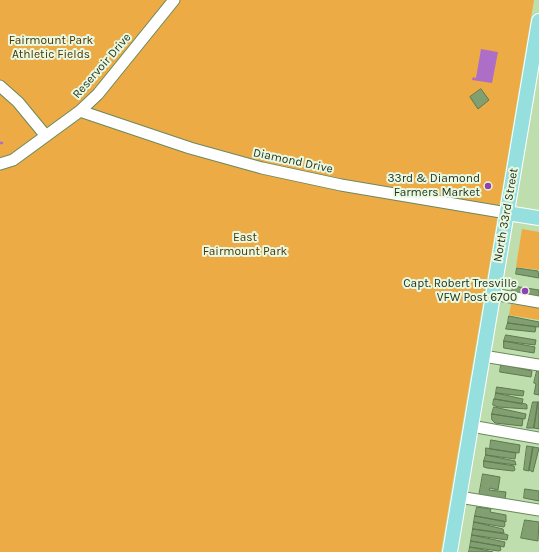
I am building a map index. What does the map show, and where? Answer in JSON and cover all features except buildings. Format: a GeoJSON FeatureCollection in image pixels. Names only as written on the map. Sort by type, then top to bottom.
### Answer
{"type":"FeatureCollection","features":[{"type":"Feature","properties":{"kind":"main road","name":"North 33rd Street"},"geometry":{"type":"LineString","coordinates":[[450,552],[539,21]]}},
{"type":"Feature","properties":{"kind":"main road"},"geometry":{"type":"LineString","coordinates":[[507,213],[539,218]]}},
{"type":"Feature","properties":{"kind":"street","name":"Reservoir Drive"},"geometry":{"type":"LineString","coordinates":[[0,164],[13,160],[80,110],[98,94],[174,0]]}},
{"type":"Feature","properties":{"kind":"street"},"geometry":{"type":"LineString","coordinates":[[0,86],[18,102],[46,136]]}},
{"type":"Feature","properties":{"kind":"street","name":"Diamond Drive"},"geometry":{"type":"LineString","coordinates":[[80,110],[190,148],[262,168],[341,185],[507,213]]}},
{"type":"Feature","properties":{"kind":"street"},"geometry":{"type":"LineString","coordinates":[[493,294],[539,302]]}},
{"type":"Feature","properties":{"kind":"street"},"geometry":{"type":"LineString","coordinates":[[483,356],[539,365]]}},
{"type":"Feature","properties":{"kind":"street"},"geometry":{"type":"LineString","coordinates":[[471,426],[539,438]]}},
{"type":"Feature","properties":{"kind":"street"},"geometry":{"type":"LineString","coordinates":[[459,497],[539,510]]}},
{"type":"Feature","properties":{"kind":"green space","name":"East Fairmount Park"},"geometry":{"type":"Polygon","coordinates":[[[0,0],[534,0],[441,552],[0,552],[0,0]]]}},
{"type":"Feature","properties":{"kind":"green space"},"geometry":{"type":"Polygon","coordinates":[[[522,229],[539,232],[539,270],[516,267],[522,229]]]}},
{"type":"Feature","properties":{"kind":"green space"},"geometry":{"type":"Polygon","coordinates":[[[511,304],[539,308],[539,320],[509,315],[511,304]]]}},
{"type":"Feature","properties":{"kind":"shaded area"},"geometry":{"type":"Polygon","coordinates":[[[481,49],[498,52],[492,83],[472,80],[473,77],[476,78],[481,49]]]}},
{"type":"Feature","properties":{"kind":"place","name":"33rd & Diamond Farmers Market"},"geometry":{"type":"Point","coordinates":[488,186]}},
{"type":"Feature","properties":{"kind":"place","name":"Capt. Robert Tresville VFW Post 6700"},"geometry":{"type":"Point","coordinates":[525,291]}},
{"type":"Feature","properties":{"kind":"park label","name":"Fairmount Park Athletic Fields"},"geometry":{"type":"Point","coordinates":[51,48]}}]}
